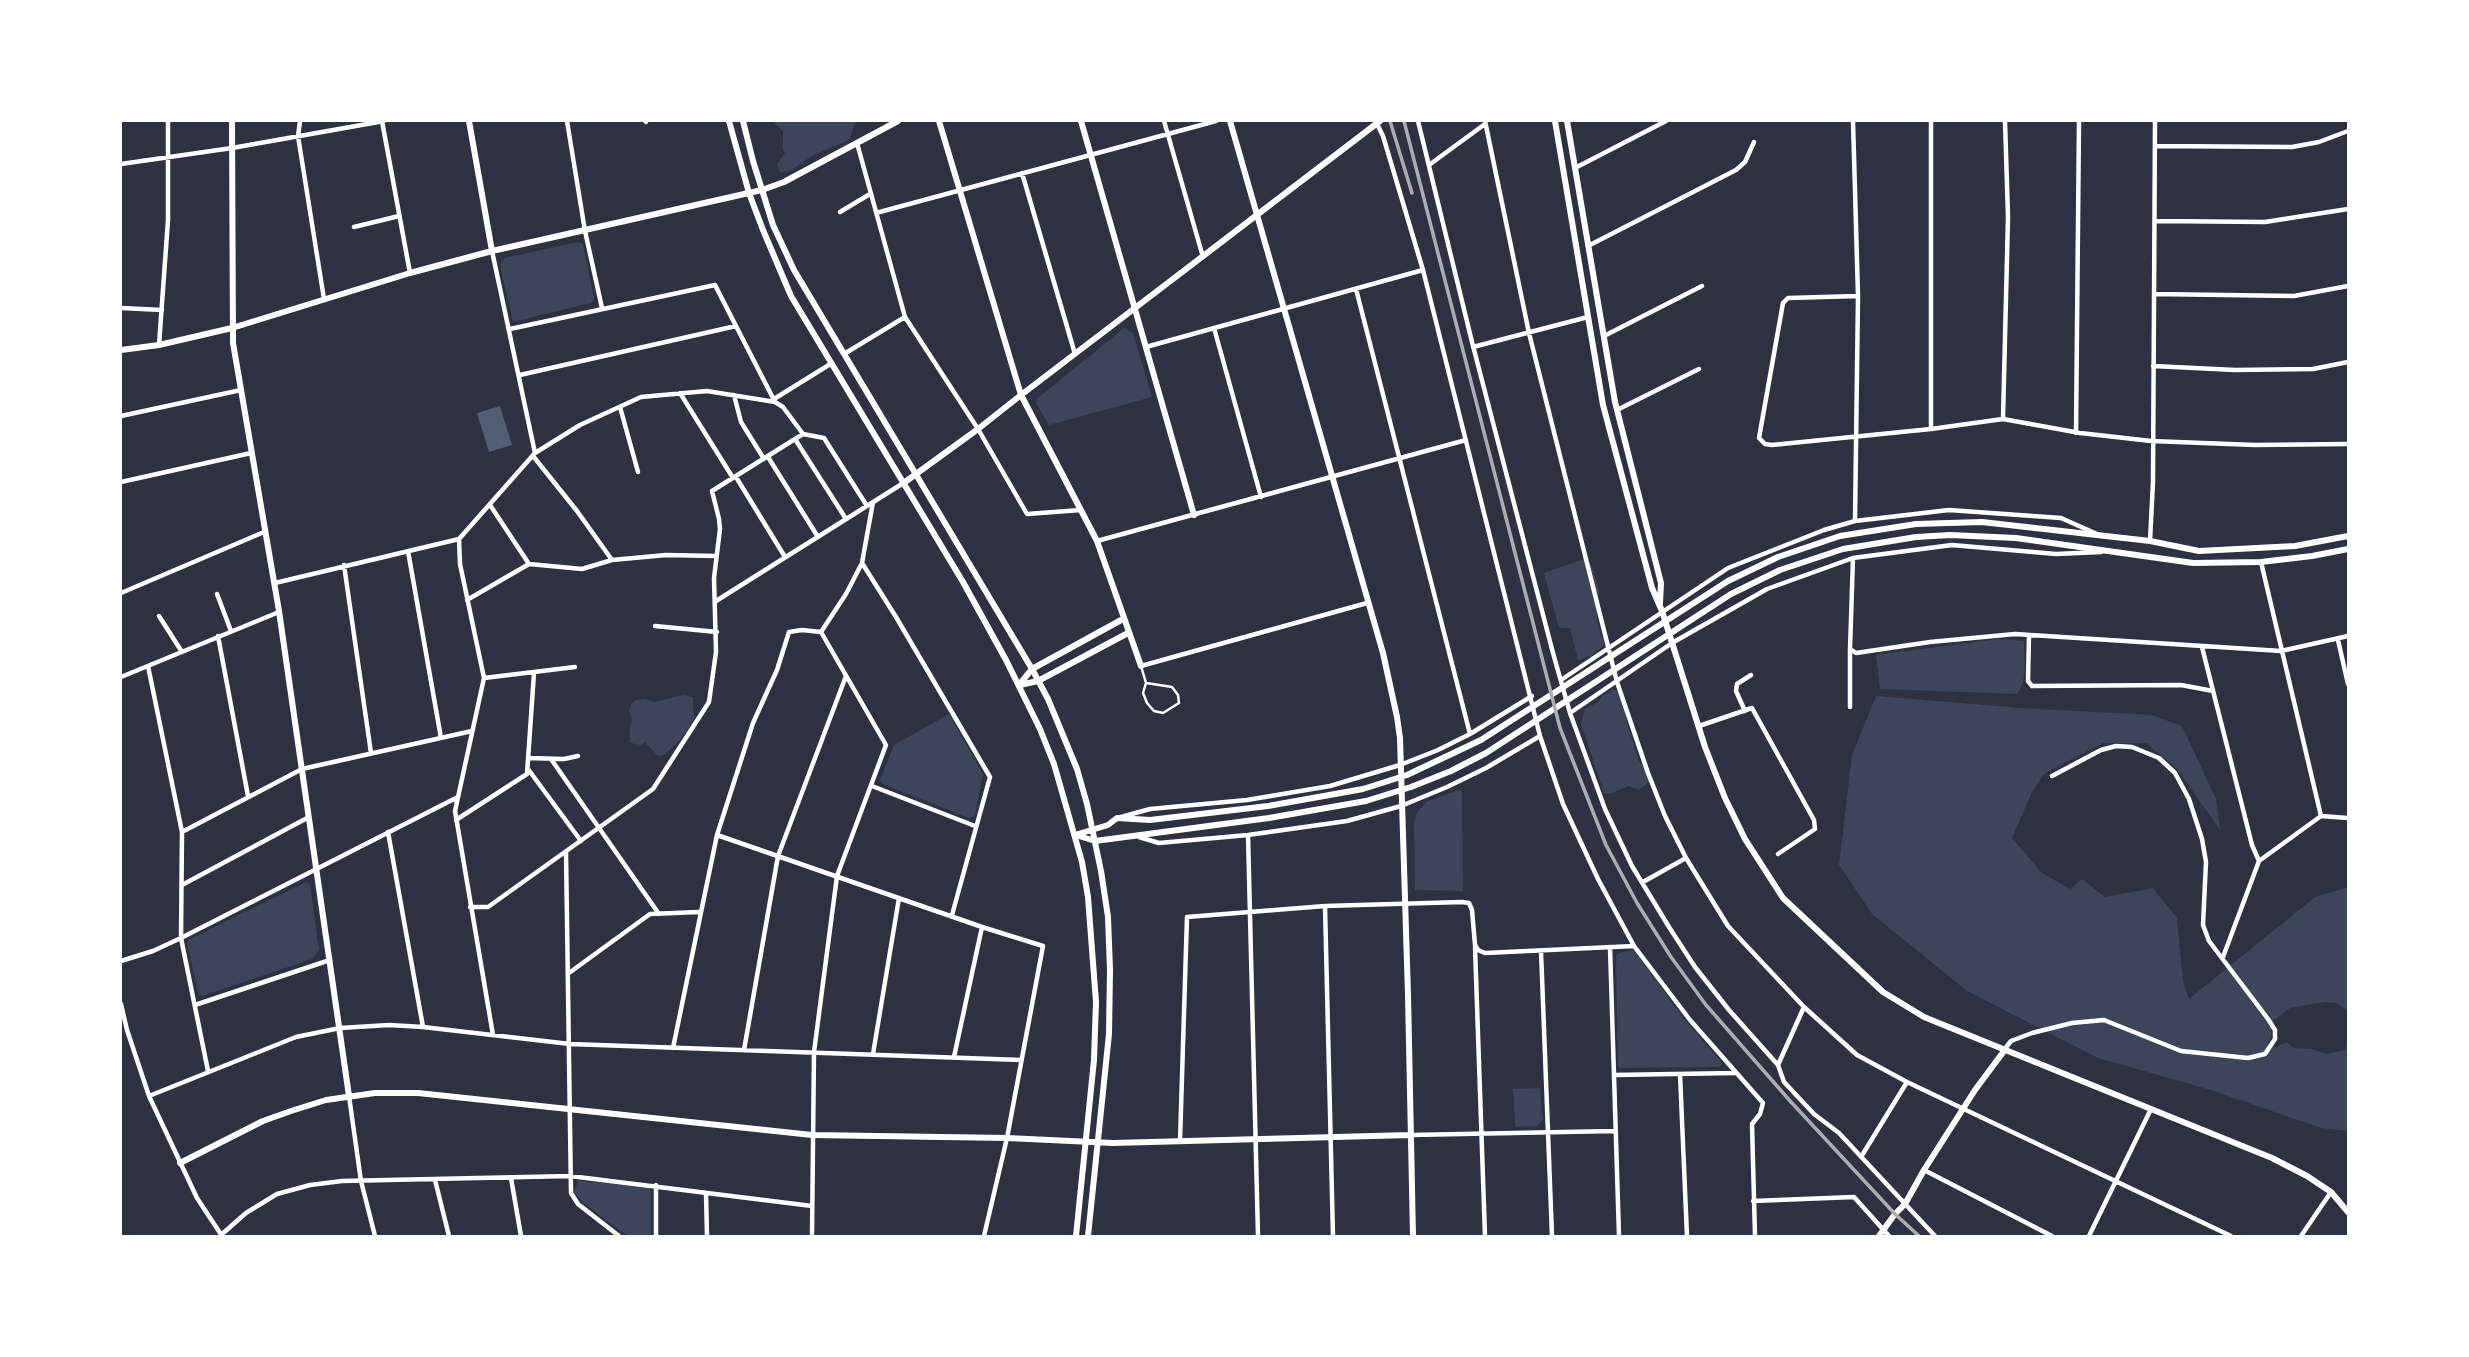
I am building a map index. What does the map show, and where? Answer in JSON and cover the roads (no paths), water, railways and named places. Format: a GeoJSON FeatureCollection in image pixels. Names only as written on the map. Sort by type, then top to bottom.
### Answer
{"type":"FeatureCollection","features":[{"type":"Feature","properties":{"kind":"street"},"geometry":{"type":"LineString","coordinates":[[159,345],[168,220],[168,121]]}},
{"type":"Feature","properties":{"kind":"street"},"geometry":{"type":"LineString","coordinates":[[232,121],[232,328],[264,532],[275,583],[361,1181],[375,1236]]}},
{"type":"Feature","properties":{"kind":"street"},"geometry":{"type":"LineString","coordinates":[[300,121],[298,136],[324,299]]}},
{"type":"Feature","properties":{"kind":"street"},"geometry":{"type":"LineString","coordinates":[[121,164],[232,148],[383,121],[410,273]]}},
{"type":"Feature","properties":{"kind":"street"},"geometry":{"type":"LineString","coordinates":[[469,121],[492,251],[520,375],[534,455],[612,560]]}},
{"type":"Feature","properties":{"kind":"street"},"geometry":{"type":"LineString","coordinates":[[567,121],[585,230],[602,308]]}},
{"type":"Feature","properties":{"kind":"street"},"geometry":{"type":"LineString","coordinates":[[729,121],[749,192],[791,296],[963,582],[1019,685],[1054,764],[1075,835],[1088,897],[1096,1002],[1095,1048],[1076,1236]]}},
{"type":"Feature","properties":{"kind":"street"},"geometry":{"type":"LineString","coordinates":[[743,121],[773,225],[794,270],[1032,669],[1066,738],[1077,769],[1095,841],[1108,917],[1110,970],[1110,1034],[1088,1236]]}},
{"type":"Feature","properties":{"kind":"street"},"geometry":{"type":"LineString","coordinates":[[121,350],[159,345],[232,328],[410,273],[492,251],[762,190],[784,183],[898,121]]}},
{"type":"Feature","properties":{"kind":"street"},"geometry":{"type":"LineString","coordinates":[[939,121],[1021,395],[1097,541],[1141,666],[1367,603]]}},
{"type":"Feature","properties":{"kind":"street"},"geometry":{"type":"LineString","coordinates":[[1081,121],[1194,515]]}},
{"type":"Feature","properties":{"kind":"street"},"geometry":{"type":"LineString","coordinates":[[1164,121],[1203,257]]}},
{"type":"Feature","properties":{"kind":"street"},"geometry":{"type":"LineString","coordinates":[[876,213],[1216,121]]}},
{"type":"Feature","properties":{"kind":"street"},"geometry":{"type":"LineString","coordinates":[[1230,121],[1391,684],[1400,738],[1413,1236]]}},
{"type":"Feature","properties":{"kind":"street"},"geometry":{"type":"LineString","coordinates":[[1418,121],[1473,347],[1561,680],[1570,713],[1605,809],[1632,866],[1695,967],[1778,1065],[1784,1082],[1814,1114],[1839,1133],[1935,1236]]}},
{"type":"Feature","properties":{"kind":"street"},"geometry":{"type":"LineString","coordinates":[[1555,121],[1603,405],[1652,589],[1661,608],[1725,798],[1745,839],[1783,898],[1882,992],[1924,1017],[2272,1158],[2307,1176],[2330,1192],[2346,1209]]}},
{"type":"Feature","properties":{"kind":"street"},"geometry":{"type":"LineString","coordinates":[[1567,121],[1617,410],[1661,583],[1661,608]]}},
{"type":"Feature","properties":{"kind":"street"},"geometry":{"type":"LineString","coordinates":[[1575,168],[1666,121]]}},
{"type":"Feature","properties":{"kind":"street"},"geometry":{"type":"LineString","coordinates":[[1853,121],[1858,296],[1854,437],[1855,521]]}},
{"type":"Feature","properties":{"kind":"street"},"geometry":{"type":"LineString","coordinates":[[1931,121],[1931,429]]}},
{"type":"Feature","properties":{"kind":"street"},"geometry":{"type":"LineString","coordinates":[[2003,419],[2008,217],[2005,121]]}},
{"type":"Feature","properties":{"kind":"street"},"geometry":{"type":"LineString","coordinates":[[2076,433],[2079,121]]}},
{"type":"Feature","properties":{"kind":"street"},"geometry":{"type":"LineString","coordinates":[[2150,541],[2153,482],[2151,441],[2155,121]]}},
{"type":"Feature","properties":{"kind":"street"},"geometry":{"type":"LineString","coordinates":[[716,601],[915,475],[1377,122],[1423,270],[1540,736],[1563,804],[1578,839],[1634,946],[1690,1020],[1734,1073],[1763,1102],[1760,1114],[1752,1124],[1755,1236]]}},
{"type":"Feature","properties":{"kind":"street"},"geometry":{"type":"LineString","coordinates":[[1429,165],[1485,122],[1529,333],[1617,682],[1648,773],[1686,858],[1728,926],[1804,1007],[1857,1055],[1907,1082],[2231,1236]]}},
{"type":"Feature","properties":{"kind":"street"},"geometry":{"type":"LineString","coordinates":[[2155,146],[2292,147],[2319,142],[2348,131]]}},
{"type":"Feature","properties":{"kind":"street"},"geometry":{"type":"LineString","coordinates":[[1588,246],[1736,170],[1745,162],[1754,142]]}},
{"type":"Feature","properties":{"kind":"street"},"geometry":{"type":"LineString","coordinates":[[857,143],[905,317],[978,429],[1027,514],[1081,510]]}},
{"type":"Feature","properties":{"kind":"street"},"geometry":{"type":"LineString","coordinates":[[1023,173],[1075,355]]}},
{"type":"Feature","properties":{"kind":"street"},"geometry":{"type":"LineString","coordinates":[[840,212],[870,194]]}},
{"type":"Feature","properties":{"kind":"street"},"geometry":{"type":"LineString","coordinates":[[2155,221],[2265,222],[2348,209]]}},
{"type":"Feature","properties":{"kind":"street"},"geometry":{"type":"LineString","coordinates":[[354,227],[400,216]]}},
{"type":"Feature","properties":{"kind":"street"},"geometry":{"type":"LineString","coordinates":[[1146,347],[1423,270]]}},
{"type":"Feature","properties":{"kind":"street"},"geometry":{"type":"LineString","coordinates":[[510,329],[715,285],[774,400],[783,407],[803,434],[824,438],[867,506]]}},
{"type":"Feature","properties":{"kind":"street"},"geometry":{"type":"LineString","coordinates":[[1603,337],[1702,286]]}},
{"type":"Feature","properties":{"kind":"street"},"geometry":{"type":"LineString","coordinates":[[2154,294],[2294,296],[2348,286]]}},
{"type":"Feature","properties":{"kind":"street"},"geometry":{"type":"LineString","coordinates":[[1356,289],[1470,734]]}},
{"type":"Feature","properties":{"kind":"street"},"geometry":{"type":"LineString","coordinates":[[1858,296],[1788,298],[1783,303],[1759,438],[1765,443],[1772,445],[1854,437],[2003,419],[2076,433],[2151,441],[2255,446],[2348,444]]}},
{"type":"Feature","properties":{"kind":"street"},"geometry":{"type":"LineString","coordinates":[[121,308],[162,310]]}},
{"type":"Feature","properties":{"kind":"street"},"geometry":{"type":"LineString","coordinates":[[844,354],[905,317]]}},
{"type":"Feature","properties":{"kind":"street"},"geometry":{"type":"LineString","coordinates":[[1473,347],[1588,317]]}},
{"type":"Feature","properties":{"kind":"street"},"geometry":{"type":"LineString","coordinates":[[520,375],[736,326]]}},
{"type":"Feature","properties":{"kind":"street"},"geometry":{"type":"LineString","coordinates":[[1214,328],[1261,496]]}},
{"type":"Feature","properties":{"kind":"street"},"geometry":{"type":"LineString","coordinates":[[2153,366],[2235,370],[2313,369],[2348,362]]}},
{"type":"Feature","properties":{"kind":"street"},"geometry":{"type":"LineString","coordinates":[[275,583],[460,539],[534,455],[580,425],[641,397],[707,391],[774,400],[832,363]]}},
{"type":"Feature","properties":{"kind":"street"},"geometry":{"type":"LineString","coordinates":[[1617,410],[1699,369]]}},
{"type":"Feature","properties":{"kind":"street"},"geometry":{"type":"LineString","coordinates":[[121,416],[241,390]]}},
{"type":"Feature","properties":{"kind":"street"},"geometry":{"type":"LineString","coordinates":[[680,393],[785,557]]}},
{"type":"Feature","properties":{"kind":"street"},"geometry":{"type":"LineString","coordinates":[[734,395],[741,422],[818,537]]}},
{"type":"Feature","properties":{"kind":"street"},"geometry":{"type":"LineString","coordinates":[[620,407],[638,472]]}},
{"type":"Feature","properties":{"kind":"street"},"geometry":{"type":"LineString","coordinates":[[470,907],[488,907],[653,789],[709,702],[717,632],[714,592],[719,519],[712,491],[803,434]]}},
{"type":"Feature","properties":{"kind":"street"},"geometry":{"type":"LineString","coordinates":[[795,439],[846,519]]}},
{"type":"Feature","properties":{"kind":"street"},"geometry":{"type":"LineString","coordinates":[[1097,541],[1466,440]]}},
{"type":"Feature","properties":{"kind":"street"},"geometry":{"type":"LineString","coordinates":[[121,482],[251,453]]}},
{"type":"Feature","properties":{"kind":"street"},"geometry":{"type":"LineString","coordinates":[[821,632],[862,563],[873,502]]}},
{"type":"Feature","properties":{"kind":"street"},"geometry":{"type":"LineString","coordinates":[[490,505],[529,564]]}},
{"type":"Feature","properties":{"kind":"street"},"geometry":{"type":"LineString","coordinates":[[1561,680],[1608,649],[1661,608],[1728,568],[1824,530],[1855,521],[1949,510],[1998,512],[2061,518],[2100,536]]}},
{"type":"Feature","properties":{"kind":"street"},"geometry":{"type":"LineString","coordinates":[[1117,818],[1150,820],[1323,797],[1363,789],[1420,770],[1524,715],[1728,581],[1802,548],[1840,536],[1916,524],[1982,522],[2150,541],[2199,551],[2295,546],[2348,536]]}},
{"type":"Feature","properties":{"kind":"street"},"geometry":{"type":"LineString","coordinates":[[121,593],[264,532]]}},
{"type":"Feature","properties":{"kind":"street"},"geometry":{"type":"LineString","coordinates":[[1075,835],[1095,841],[1325,810],[1411,787],[1486,753],[1731,594],[1806,561],[1843,549],[1885,541],[1950,535],[2074,546],[2193,563],[2261,562],[2348,549]]}},
{"type":"Feature","properties":{"kind":"street"},"geometry":{"type":"LineString","coordinates":[[460,539],[460,564],[484,678],[456,798],[456,820],[493,1035]]}},
{"type":"Feature","properties":{"kind":"street"},"geometry":{"type":"LineString","coordinates":[[1570,713],[1672,643],[1767,589],[1853,558],[1952,545],[2056,554],[2113,551]]}},
{"type":"Feature","properties":{"kind":"street"},"geometry":{"type":"LineString","coordinates":[[408,551],[441,738]]}},
{"type":"Feature","properties":{"kind":"street"},"geometry":{"type":"LineString","coordinates":[[467,601],[529,564],[582,569],[612,560],[666,555],[716,556]]}},
{"type":"Feature","properties":{"kind":"street"},"geometry":{"type":"LineString","coordinates":[[1850,707],[1853,558]]}},
{"type":"Feature","properties":{"kind":"street"},"geometry":{"type":"LineString","coordinates":[[2261,562],[2321,816]]}},
{"type":"Feature","properties":{"kind":"street"},"geometry":{"type":"LineString","coordinates":[[862,563],[897,617],[990,777],[952,915]]}},
{"type":"Feature","properties":{"kind":"street"},"geometry":{"type":"LineString","coordinates":[[344,565],[371,753]]}},
{"type":"Feature","properties":{"kind":"street"},"geometry":{"type":"LineString","coordinates":[[217,594],[231,631]]}},
{"type":"Feature","properties":{"kind":"street"},"geometry":{"type":"LineString","coordinates":[[121,677],[279,611]]}},
{"type":"Feature","properties":{"kind":"street"},"geometry":{"type":"LineString","coordinates":[[159,616],[181,652]]}},
{"type":"Feature","properties":{"kind":"street"},"geometry":{"type":"LineString","coordinates":[[1019,685],[1032,669],[1123,619]]}},
{"type":"Feature","properties":{"kind":"street"},"geometry":{"type":"LineString","coordinates":[[655,626],[717,632]]}},
{"type":"Feature","properties":{"kind":"street"},"geometry":{"type":"LineString","coordinates":[[673,1048],[717,835],[750,733],[777,670],[789,632],[821,632]]}},
{"type":"Feature","properties":{"kind":"street"},"geometry":{"type":"LineString","coordinates":[[812,1236],[814,1052],[836,876],[886,746],[821,632]]}},
{"type":"Feature","properties":{"kind":"street"},"geometry":{"type":"LineString","coordinates":[[1019,685],[1038,681],[1128,633]]}},
{"type":"Feature","properties":{"kind":"street"},"geometry":{"type":"LineString","coordinates":[[1850,649],[1856,653],[1930,642],[2029,635],[2281,651],[2348,636]]}},
{"type":"Feature","properties":{"kind":"street"},"geometry":{"type":"LineString","coordinates":[[2029,635],[2028,681],[2032,686],[2181,685],[2213,691]]}},
{"type":"Feature","properties":{"kind":"street"},"geometry":{"type":"LineString","coordinates":[[218,636],[248,796]]}},
{"type":"Feature","properties":{"kind":"street"},"geometry":{"type":"LineString","coordinates":[[2338,640],[2348,684]]}},
{"type":"Feature","properties":{"kind":"street"},"geometry":{"type":"LineString","coordinates":[[2202,647],[2252,845],[2259,862]]}},
{"type":"Feature","properties":{"kind":"street"},"geometry":{"type":"LineString","coordinates":[[148,666],[182,832],[181,938],[208,1071]]}},
{"type":"Feature","properties":{"kind":"street"},"geometry":{"type":"LineString","coordinates":[[484,678],[575,667]]}},
{"type":"Feature","properties":{"kind":"street"},"geometry":{"type":"LineString","coordinates":[[456,820],[527,774],[534,673]]}},
{"type":"Feature","properties":{"kind":"street"},"geometry":{"type":"LineString","coordinates":[[744,1050],[778,856],[846,676]]}},
{"type":"Feature","properties":{"kind":"street"},"geometry":{"type":"LineString","coordinates":[[1745,711],[1736,691],[1737,684],[1751,676]]}},
{"type":"Feature","properties":{"kind":"street"},"geometry":{"type":"LineString","coordinates":[[1075,835],[1108,825],[1117,818],[1150,809],[1247,800],[1330,786],[1400,765],[1470,734],[1532,696]]}},
{"type":"Feature","properties":{"kind":"street"},"geometry":{"type":"LineString","coordinates":[[1699,726],[1752,708],[1814,820],[1815,830],[1779,854]]}},
{"type":"Feature","properties":{"kind":"street"},"geometry":{"type":"LineString","coordinates":[[182,832],[302,769],[472,731]]}},
{"type":"Feature","properties":{"kind":"street"},"geometry":{"type":"LineString","coordinates":[[1134,835],[1159,843],[1248,835],[1347,821],[1401,806],[1486,768],[1540,736]]}},
{"type":"Feature","properties":{"kind":"street"},"geometry":{"type":"LineString","coordinates":[[1881,1233],[1905,1204],[1964,1107],[2011,1041],[2032,1032],[2072,1023],[2104,1020],[2181,1051],[2248,1058],[2265,1054],[2275,1039],[2274,1030],[2209,941],[2203,925],[2206,862],[2202,839],[2189,799],[2175,773],[2159,758],[2132,747],[2116,746],[2101,750],[2052,776]]}},
{"type":"Feature","properties":{"kind":"street"},"geometry":{"type":"LineString","coordinates":[[528,758],[564,760],[578,756]]}},
{"type":"Feature","properties":{"kind":"street"},"geometry":{"type":"LineString","coordinates":[[551,759],[659,914]]}},
{"type":"Feature","properties":{"kind":"street"},"geometry":{"type":"LineString","coordinates":[[527,768],[582,841]]}},
{"type":"Feature","properties":{"kind":"street"},"geometry":{"type":"LineString","coordinates":[[872,786],[975,826]]}},
{"type":"Feature","properties":{"kind":"street"},"geometry":{"type":"LineString","coordinates":[[121,961],[153,951],[181,938],[456,798]]}},
{"type":"Feature","properties":{"kind":"street"},"geometry":{"type":"LineString","coordinates":[[182,885],[310,816]]}},
{"type":"Feature","properties":{"kind":"street"},"geometry":{"type":"LineString","coordinates":[[2223,957],[2259,862],[2321,816],[2348,818]]}},
{"type":"Feature","properties":{"kind":"street"},"geometry":{"type":"LineString","coordinates":[[388,832],[424,1027]]}},
{"type":"Feature","properties":{"kind":"street"},"geometry":{"type":"LineString","coordinates":[[717,835],[1043,946],[1007,1138],[984,1236]]}},
{"type":"Feature","properties":{"kind":"street"},"geometry":{"type":"LineString","coordinates":[[1248,835],[1258,1236]]}},
{"type":"Feature","properties":{"kind":"street"},"geometry":{"type":"LineString","coordinates":[[566,852],[572,1110],[571,1193],[578,1204],[619,1236]]}},
{"type":"Feature","properties":{"kind":"street"},"geometry":{"type":"LineString","coordinates":[[1643,882],[1686,858]]}},
{"type":"Feature","properties":{"kind":"street"},"geometry":{"type":"LineString","coordinates":[[873,1054],[899,898]]}},
{"type":"Feature","properties":{"kind":"street"},"geometry":{"type":"LineString","coordinates":[[1180,1141],[1188,917],[1325,906],[1469,903],[1472,909],[1475,945],[1485,1236]]}},
{"type":"Feature","properties":{"kind":"street"},"geometry":{"type":"LineString","coordinates":[[1325,906],[1333,1236]]}},
{"type":"Feature","properties":{"kind":"street"},"geometry":{"type":"LineString","coordinates":[[568,973],[650,914],[699,912]]}},
{"type":"Feature","properties":{"kind":"street"},"geometry":{"type":"LineString","coordinates":[[954,1057],[982,927]]}},
{"type":"Feature","properties":{"kind":"street"},"geometry":{"type":"LineString","coordinates":[[1475,945],[1485,953],[1634,946]]}},
{"type":"Feature","properties":{"kind":"street"},"geometry":{"type":"LineString","coordinates":[[1610,947],[1619,1236]]}},
{"type":"Feature","properties":{"kind":"street"},"geometry":{"type":"LineString","coordinates":[[1541,951],[1552,1236]]}},
{"type":"Feature","properties":{"kind":"street"},"geometry":{"type":"LineString","coordinates":[[195,1005],[330,960]]}},
{"type":"Feature","properties":{"kind":"street"},"geometry":{"type":"LineString","coordinates":[[121,1004],[149,1096],[197,1198],[222,1235],[246,1213],[276,1194],[310,1185],[361,1181],[570,1176],[812,1206]]}},
{"type":"Feature","properties":{"kind":"street"},"geometry":{"type":"LineString","coordinates":[[1778,1065],[1804,1007]]}},
{"type":"Feature","properties":{"kind":"street"},"geometry":{"type":"LineString","coordinates":[[149,1096],[296,1037],[340,1028],[389,1025],[570,1044],[1021,1060]]}},
{"type":"Feature","properties":{"kind":"street"},"geometry":{"type":"LineString","coordinates":[[1614,1075],[1734,1073]]}},
{"type":"Feature","properties":{"kind":"street"},"geometry":{"type":"LineString","coordinates":[[1680,1074],[1687,1236]]}},
{"type":"Feature","properties":{"kind":"street"},"geometry":{"type":"LineString","coordinates":[[1861,1157],[1907,1082]]}},
{"type":"Feature","properties":{"kind":"street"},"geometry":{"type":"LineString","coordinates":[[180,1163],[263,1121],[326,1100],[375,1093],[418,1093],[813,1135],[1007,1138],[1098,1143],[1615,1131]]}},
{"type":"Feature","properties":{"kind":"street"},"geometry":{"type":"LineString","coordinates":[[2088,1236],[2151,1109]]}},
{"type":"Feature","properties":{"kind":"street"},"geometry":{"type":"LineString","coordinates":[[1924,1170],[2052,1236]]}},
{"type":"Feature","properties":{"kind":"street"},"geometry":{"type":"LineString","coordinates":[[511,1178],[521,1236]]}},
{"type":"Feature","properties":{"kind":"street"},"geometry":{"type":"LineString","coordinates":[[435,1180],[449,1236]]}},
{"type":"Feature","properties":{"kind":"street"},"geometry":{"type":"LineString","coordinates":[[656,1185],[656,1236]]}},
{"type":"Feature","properties":{"kind":"street"},"geometry":{"type":"LineString","coordinates":[[2301,1236],[2330,1192]]}},
{"type":"Feature","properties":{"kind":"street"},"geometry":{"type":"LineString","coordinates":[[706,1193],[707,1236]]}},
{"type":"Feature","properties":{"kind":"street"},"geometry":{"type":"LineString","coordinates":[[1753,1202],[1854,1197],[1881,1233],[1889,1236]]}},
{"type":"Feature","properties":{"kind":"lane"},"geometry":{"type":"LineString","coordinates":[[1141,666],[1146,682],[1143,693],[1154,711],[1163,713],[1179,703],[1178,695],[1172,687],[1146,682]]}},
{"type":"Feature","properties":{"kind":"railway"},"geometry":{"type":"LineString","coordinates":[[1390,121],[1412,193]]}},
{"type":"Feature","properties":{"kind":"railway"},"geometry":{"type":"LineString","coordinates":[[1404,121],[1560,728],[1606,845],[1637,903],[1706,1005],[1791,1102],[1895,1214],[1919,1236]]}}]}
